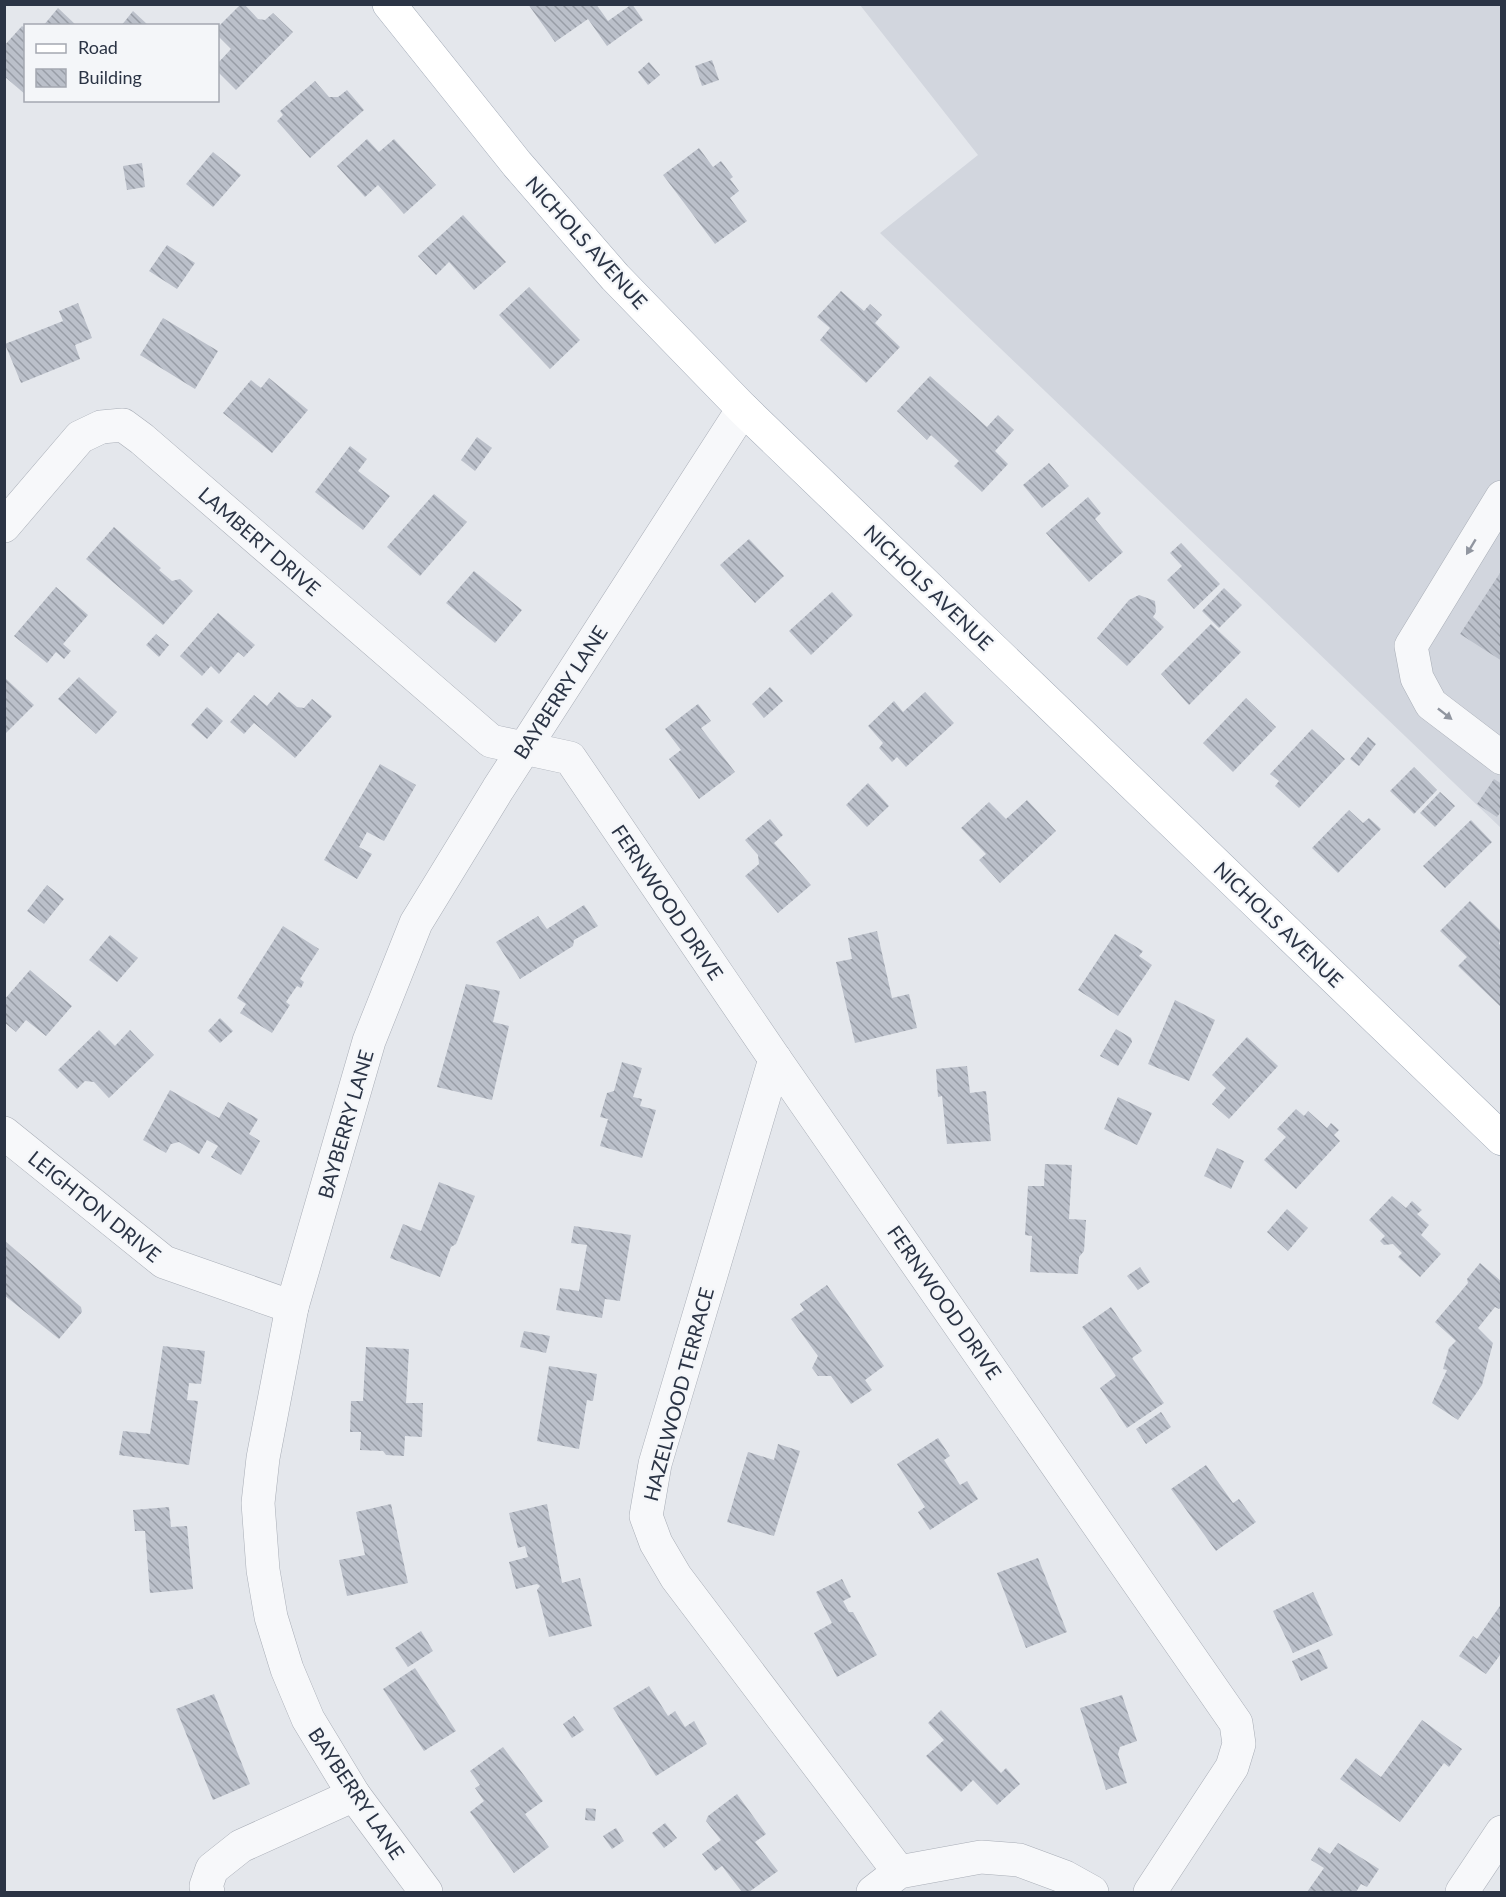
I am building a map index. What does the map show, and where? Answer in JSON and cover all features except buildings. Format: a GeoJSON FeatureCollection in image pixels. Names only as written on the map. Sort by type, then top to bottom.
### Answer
{"type":"FeatureCollection","features":[{"type":"Feature","properties":{"kind":"main road","name":"NICHOLS AVENUE"},"geometry":{"type":"LineString","coordinates":[[388,4],[518,164],[615,278],[743,409],[1502,1139]]}},
{"type":"Feature","properties":{"kind":"street","name":"BAYBERRY LANE"},"geometry":{"type":"LineString","coordinates":[[426,1893],[354,1795],[308,1719],[275,1635],[263,1570],[258,1503],[262,1458],[292,1307],[369,1041],[416,923],[525,747],[743,409]]}},
{"type":"Feature","properties":{"kind":"street","name":"LAMBERT DRIVE"},"geometry":{"type":"LineString","coordinates":[[4,526],[80,437],[101,427],[123,425],[491,741],[525,747]]}},
{"type":"Feature","properties":{"kind":"street"},"geometry":{"type":"LineString","coordinates":[[1502,497],[1411,646],[1417,678],[1431,704],[1502,758]]}},
{"type":"Feature","properties":{"kind":"street","name":"FERNWOOD DRIVE"},"geometry":{"type":"LineString","coordinates":[[525,747],[570,758],[775,1059],[1236,1723],[1239,1744],[1232,1767],[1150,1893]]}},
{"type":"Feature","properties":{"kind":"street","name":"HAZELWOOD TERRACE"},"geometry":{"type":"LineString","coordinates":[[775,1059],[655,1464],[646,1516],[656,1543],[676,1577],[899,1872]]}},
{"type":"Feature","properties":{"kind":"street","name":"LEIGHTON DRIVE"},"geometry":{"type":"LineString","coordinates":[[4,1133],[164,1262],[292,1307]]}},
{"type":"Feature","properties":{"kind":"street"},"geometry":{"type":"LineString","coordinates":[[208,1893],[206,1886],[212,1869],[241,1846],[354,1795]]}},
{"type":"Feature","properties":{"kind":"street"},"geometry":{"type":"LineString","coordinates":[[1462,1893],[1502,1832]]}},
{"type":"Feature","properties":{"kind":"street"},"geometry":{"type":"LineString","coordinates":[[873,1893],[899,1872],[981,1857],[1019,1860],[1065,1877],[1092,1893]]}},
{"type":"Feature","properties":{"kind":"shaded area"},"geometry":{"type":"Polygon","coordinates":[[[860,5],[1501,5],[1501,828],[880,233],[978,155],[860,5]]]}}]}
